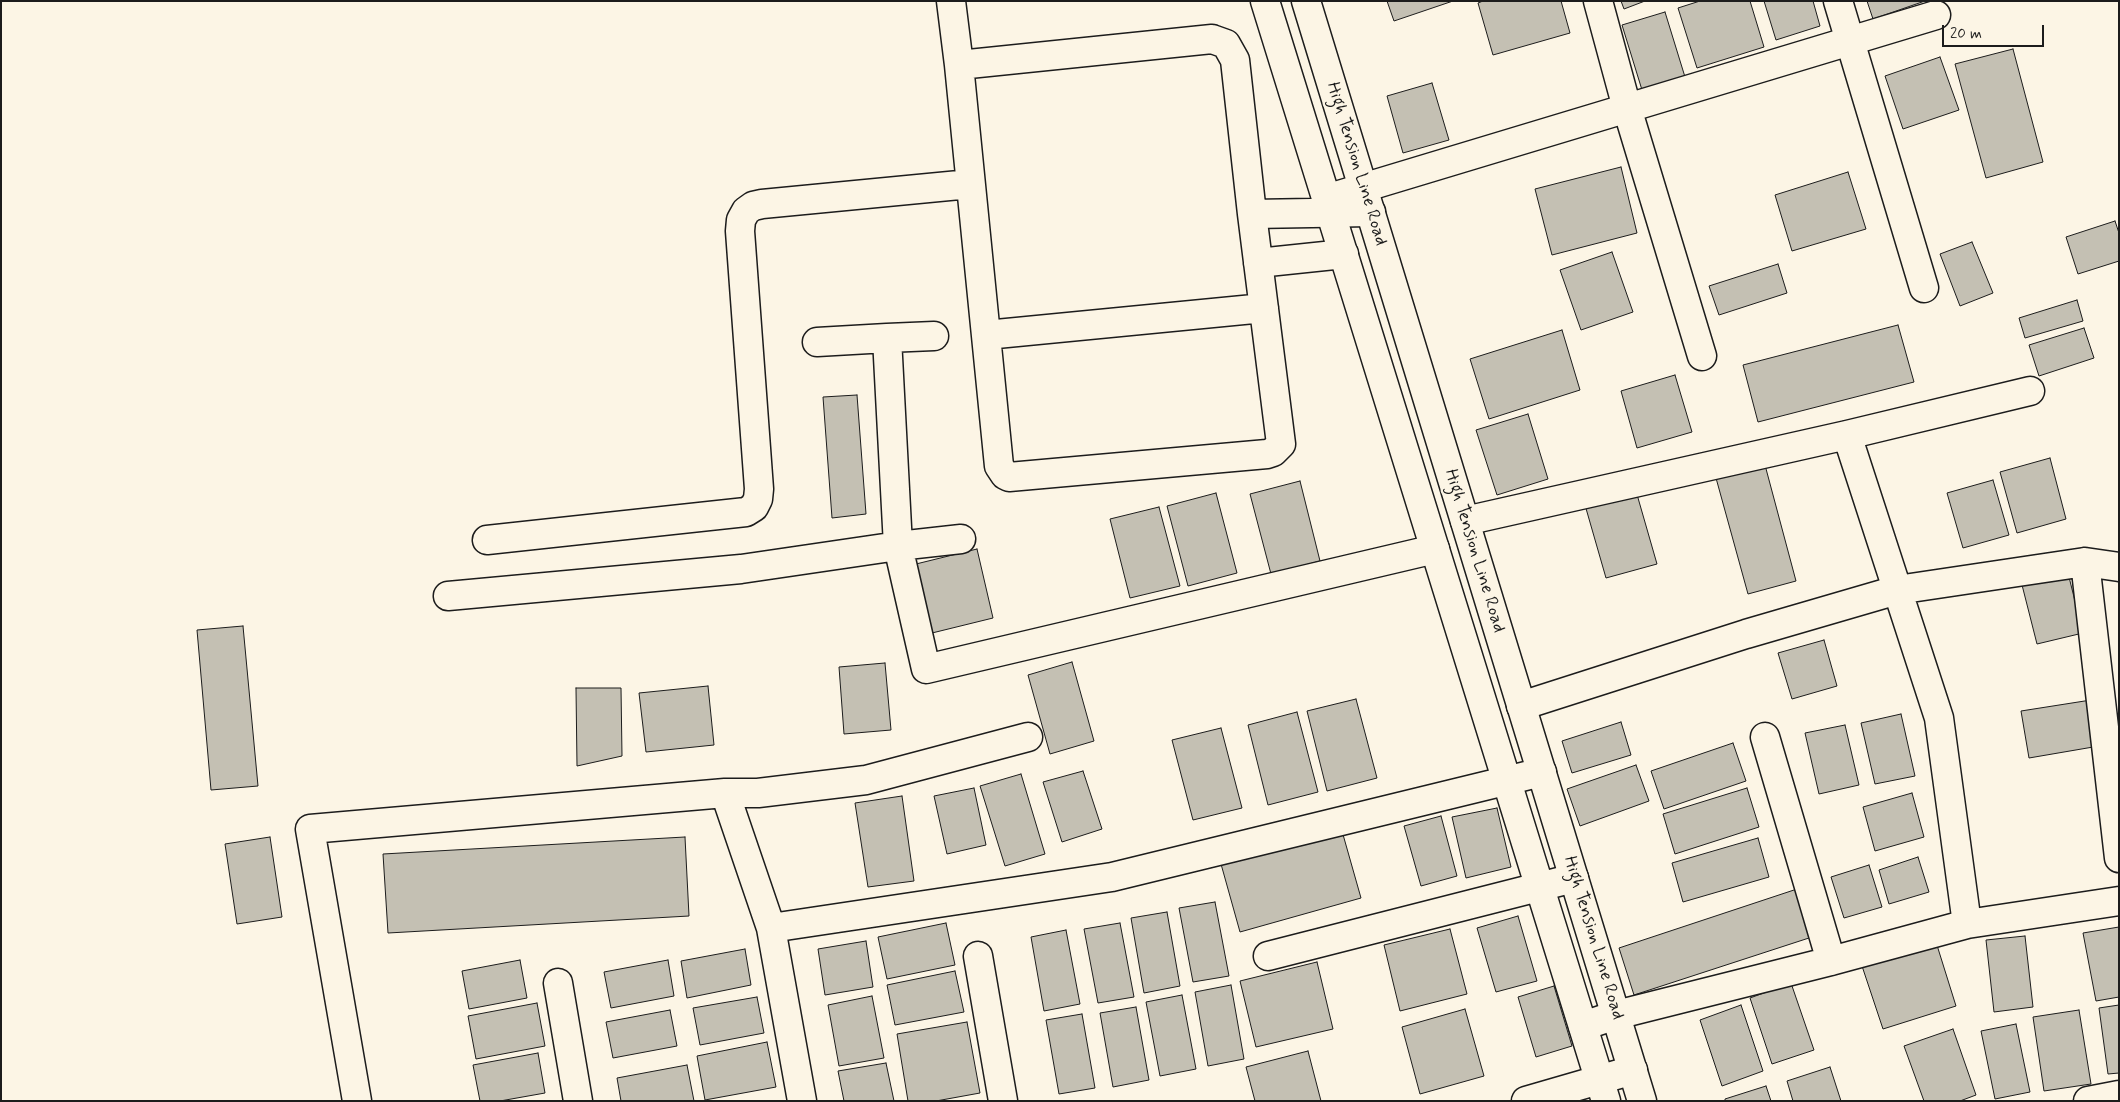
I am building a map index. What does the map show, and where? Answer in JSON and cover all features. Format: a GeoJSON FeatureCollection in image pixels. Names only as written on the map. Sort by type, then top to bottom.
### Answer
{"type":"FeatureCollection","features":[{"type":"Feature","properties":{"kind":"street"},"geometry":{"type":"LineString","coordinates":[[951,1],[999,466],[1005,475],[1009,477],[1267,454],[1278,448],[1282,437],[1258,263],[1235,60],[1226,44],[1212,39],[959,65]]}},
{"type":"Feature","properties":{"kind":"street"},"geometry":{"type":"LineString","coordinates":[[1265,1],[1603,1091]]}},
{"type":"Feature","properties":{"kind":"street","name":"High Tension Line Road"},"geometry":{"type":"LineString","coordinates":[[1306,1],[1642,1101]]}},
{"type":"Feature","properties":{"kind":"street"},"geometry":{"type":"LineString","coordinates":[[1598,1],[1627,108],[1702,356]]}},
{"type":"Feature","properties":{"kind":"street"},"geometry":{"type":"LineString","coordinates":[[1838,1],[1924,288]]}},
{"type":"Feature","properties":{"kind":"street"},"geometry":{"type":"LineString","coordinates":[[1252,214],[1367,200],[1627,108],[1936,15]]}},
{"type":"Feature","properties":{"kind":"street"},"geometry":{"type":"LineString","coordinates":[[487,540],[746,512],[754,507],[758,499],[759,489],[740,231],[741,220],[746,211],[753,206],[762,204],[970,184]]}},
{"type":"Feature","properties":{"kind":"street"},"geometry":{"type":"LineString","coordinates":[[1258,263],[1344,254]]}},
{"type":"Feature","properties":{"kind":"street"},"geometry":{"type":"LineString","coordinates":[[986,335],[1264,308]]}},
{"type":"Feature","properties":{"kind":"street"},"geometry":{"type":"LineString","coordinates":[[817,342],[934,336]]}},
{"type":"Feature","properties":{"kind":"street"},"geometry":{"type":"LineString","coordinates":[[887,338],[898,546],[926,669],[1435,549]]}},
{"type":"Feature","properties":{"kind":"street"},"geometry":{"type":"LineString","coordinates":[[1465,520],[1847,435],[2030,391]]}},
{"type":"Feature","properties":{"kind":"street"},"geometry":{"type":"LineString","coordinates":[[1847,435],[1939,718],[1967,924]]}},
{"type":"Feature","properties":{"kind":"street"},"geometry":{"type":"LineString","coordinates":[[448,596],[741,569],[898,546],[961,540]]}},
{"type":"Feature","properties":{"kind":"street"},"geometry":{"type":"LineString","coordinates":[[2086,562],[2119,858]]}},
{"type":"Feature","properties":{"kind":"street"},"geometry":{"type":"LineString","coordinates":[[1521,706],[1746,634],[1897,590],[2086,562],[2119,567]]}},
{"type":"Feature","properties":{"kind":"street"},"geometry":{"type":"LineString","coordinates":[[357,1101],[310,829],[725,793],[758,793],[866,780],[1028,737]]}},
{"type":"Feature","properties":{"kind":"street"},"geometry":{"type":"LineString","coordinates":[[1765,737],[1831,961]]}},
{"type":"Feature","properties":{"kind":"street"},"geometry":{"type":"LineString","coordinates":[[771,928],[1112,877],[1542,772]]}},
{"type":"Feature","properties":{"kind":"street"},"geometry":{"type":"LineString","coordinates":[[725,793],[771,928],[802,1101]]}},
{"type":"Feature","properties":{"kind":"street"},"geometry":{"type":"LineString","coordinates":[[1268,956],[1574,878]]}},
{"type":"Feature","properties":{"kind":"street"},"geometry":{"type":"LineString","coordinates":[[1583,1026],[1616,1015],[1831,961],[1967,924],[2119,901]]}},
{"type":"Feature","properties":{"kind":"street"},"geometry":{"type":"LineString","coordinates":[[978,956],[1003,1101]]}},
{"type":"Feature","properties":{"kind":"street"},"geometry":{"type":"LineString","coordinates":[[558,983],[578,1101]]}},
{"type":"Feature","properties":{"kind":"street"},"geometry":{"type":"LineString","coordinates":[[1526,1101],[1603,1091],[1633,1070]]}},
{"type":"Feature","properties":{"kind":"street"},"geometry":{"type":"LineString","coordinates":[[2088,1101],[2119,1095]]}},
{"type":"Feature","properties":{"kind":"building"},"geometry":{"type":"Polygon","coordinates":[[[1387,1],[1453,1],[1394,21],[1387,1]]]}},
{"type":"Feature","properties":{"kind":"building"},"geometry":{"type":"Polygon","coordinates":[[[1483,1],[1561,1],[1570,33],[1493,55],[1478,3],[1483,1]]]}},
{"type":"Feature","properties":{"kind":"building"},"geometry":{"type":"Polygon","coordinates":[[[1621,1],[1645,1],[1624,9],[1621,1]]]}},
{"type":"Feature","properties":{"kind":"building"},"geometry":{"type":"Polygon","coordinates":[[[1700,1],[1750,1],[1764,47],[1697,68],[1678,8],[1700,1]]]}},
{"type":"Feature","properties":{"kind":"building"},"geometry":{"type":"Polygon","coordinates":[[[1764,1],[1813,1],[1820,26],[1776,40],[1764,1]]]}},
{"type":"Feature","properties":{"kind":"building"},"geometry":{"type":"Polygon","coordinates":[[[1867,1],[1925,1],[1873,19],[1867,1]]]}},
{"type":"Feature","properties":{"kind":"building"},"geometry":{"type":"Polygon","coordinates":[[[1665,12],[1685,77],[1642,90],[1622,25],[1665,12]]]}},
{"type":"Feature","properties":{"kind":"building"},"geometry":{"type":"Polygon","coordinates":[[[2013,49],[2043,162],[1986,178],[1955,64],[2013,49]]]}},
{"type":"Feature","properties":{"kind":"building"},"geometry":{"type":"Polygon","coordinates":[[[1940,57],[1959,110],[1903,129],[1885,76],[1940,57]]]}},
{"type":"Feature","properties":{"kind":"building"},"geometry":{"type":"Polygon","coordinates":[[[1432,83],[1449,140],[1403,153],[1387,96],[1432,83]]]}},
{"type":"Feature","properties":{"kind":"building"},"geometry":{"type":"Polygon","coordinates":[[[1621,167],[1637,233],[1552,255],[1535,189],[1621,167]]]}},
{"type":"Feature","properties":{"kind":"building"},"geometry":{"type":"Polygon","coordinates":[[[1848,172],[1866,229],[1792,251],[1775,195],[1848,172]]]}},
{"type":"Feature","properties":{"kind":"building"},"geometry":{"type":"Polygon","coordinates":[[[2115,221],[2119,233],[2119,261],[2078,274],[2066,237],[2115,221]]]}},
{"type":"Feature","properties":{"kind":"building"},"geometry":{"type":"Polygon","coordinates":[[[1972,242],[1993,293],[1960,306],[1940,254],[1972,242]]]}},
{"type":"Feature","properties":{"kind":"building"},"geometry":{"type":"Polygon","coordinates":[[[1612,252],[1633,312],[1581,330],[1560,270],[1612,252]]]}},
{"type":"Feature","properties":{"kind":"building"},"geometry":{"type":"Polygon","coordinates":[[[1778,264],[1787,293],[1719,315],[1709,286],[1778,264]]]}},
{"type":"Feature","properties":{"kind":"building"},"geometry":{"type":"Polygon","coordinates":[[[2077,300],[2083,321],[2025,338],[2019,318],[2077,300]]]}},
{"type":"Feature","properties":{"kind":"building"},"geometry":{"type":"Polygon","coordinates":[[[1898,325],[1914,382],[1758,422],[1743,365],[1898,325]]]}},
{"type":"Feature","properties":{"kind":"building"},"geometry":{"type":"Polygon","coordinates":[[[2084,328],[2094,358],[2039,376],[2029,345],[2084,328]]]}},
{"type":"Feature","properties":{"kind":"building"},"geometry":{"type":"Polygon","coordinates":[[[1562,330],[1580,390],[1489,419],[1470,359],[1562,330]]]}},
{"type":"Feature","properties":{"kind":"building"},"geometry":{"type":"Polygon","coordinates":[[[1675,375],[1692,432],[1637,448],[1621,391],[1675,375]]]}},
{"type":"Feature","properties":{"kind":"building"},"geometry":{"type":"Polygon","coordinates":[[[857,395],[866,514],[832,518],[823,397],[857,395]]]}},
{"type":"Feature","properties":{"kind":"building"},"geometry":{"type":"Polygon","coordinates":[[[1528,414],[1548,479],[1497,495],[1476,430],[1528,414]]]}},
{"type":"Feature","properties":{"kind":"building"},"geometry":{"type":"Polygon","coordinates":[[[2050,458],[2066,519],[2017,533],[2000,472],[2050,458]]]}},
{"type":"Feature","properties":{"kind":"building"},"geometry":{"type":"Polygon","coordinates":[[[1765,465],[1796,581],[1748,594],[1716,478],[1765,465]]]}},
{"type":"Feature","properties":{"kind":"building"},"geometry":{"type":"Polygon","coordinates":[[[1993,480],[2009,535],[1963,548],[1947,493],[1993,480]]]}},
{"type":"Feature","properties":{"kind":"building"},"geometry":{"type":"Polygon","coordinates":[[[1300,481],[1320,561],[1271,574],[1250,494],[1300,481]]]}},
{"type":"Feature","properties":{"kind":"building"},"geometry":{"type":"Polygon","coordinates":[[[1636,491],[1657,564],[1606,578],[1585,505],[1636,491]]]}},
{"type":"Feature","properties":{"kind":"building"},"geometry":{"type":"Polygon","coordinates":[[[1216,493],[1237,573],[1188,586],[1167,506],[1216,493]]]}},
{"type":"Feature","properties":{"kind":"building"},"geometry":{"type":"Polygon","coordinates":[[[1159,507],[1180,586],[1130,598],[1110,519],[1159,507]]]}},
{"type":"Feature","properties":{"kind":"building"},"geometry":{"type":"Polygon","coordinates":[[[977,549],[993,618],[932,633],[916,564],[977,549]]]}},
{"type":"Feature","properties":{"kind":"building"},"geometry":{"type":"Polygon","coordinates":[[[2067,569],[2083,633],[2037,644],[2021,581],[2067,569]]]}},
{"type":"Feature","properties":{"kind":"building"},"geometry":{"type":"Polygon","coordinates":[[[243,626],[258,786],[211,790],[197,630],[243,626]]]}},
{"type":"Feature","properties":{"kind":"building"},"geometry":{"type":"Polygon","coordinates":[[[1824,640],[1837,686],[1792,699],[1778,653],[1824,640]]]}},
{"type":"Feature","properties":{"kind":"building"},"geometry":{"type":"Polygon","coordinates":[[[1072,662],[1094,741],[1050,754],[1028,675],[1072,662]]]}},
{"type":"Feature","properties":{"kind":"building"},"geometry":{"type":"Polygon","coordinates":[[[885,663],[891,730],[844,734],[839,667],[885,663]]]}},
{"type":"Feature","properties":{"kind":"building"},"geometry":{"type":"Polygon","coordinates":[[[708,686],[714,745],[646,752],[639,693],[708,686]]]}},
{"type":"Feature","properties":{"kind":"building"},"geometry":{"type":"Polygon","coordinates":[[[576,688],[621,688],[622,756],[577,766],[576,688]]]}},
{"type":"Feature","properties":{"kind":"building"},"geometry":{"type":"Polygon","coordinates":[[[1356,699],[1377,778],[1327,791],[1307,711],[1356,699]]]}},
{"type":"Feature","properties":{"kind":"building"},"geometry":{"type":"Polygon","coordinates":[[[2091,700],[2099,746],[2029,758],[2021,711],[2091,700]]]}},
{"type":"Feature","properties":{"kind":"building"},"geometry":{"type":"Polygon","coordinates":[[[1297,712],[1318,792],[1268,805],[1248,725],[1297,712]]]}},
{"type":"Feature","properties":{"kind":"building"},"geometry":{"type":"Polygon","coordinates":[[[1901,714],[1915,776],[1875,784],[1861,723],[1901,714]]]}},
{"type":"Feature","properties":{"kind":"building"},"geometry":{"type":"Polygon","coordinates":[[[1621,722],[1631,755],[1572,773],[1562,741],[1621,722]]]}},
{"type":"Feature","properties":{"kind":"building"},"geometry":{"type":"Polygon","coordinates":[[[1845,725],[1859,785],[1819,794],[1805,733],[1845,725]]]}},
{"type":"Feature","properties":{"kind":"building"},"geometry":{"type":"Polygon","coordinates":[[[1221,728],[1242,808],[1193,820],[1172,740],[1221,728]]]}},
{"type":"Feature","properties":{"kind":"building"},"geometry":{"type":"Polygon","coordinates":[[[1733,743],[1746,781],[1664,809],[1651,771],[1733,743]]]}},
{"type":"Feature","properties":{"kind":"building"},"geometry":{"type":"Polygon","coordinates":[[[1636,765],[1649,801],[1580,826],[1567,789],[1636,765]]]}},
{"type":"Feature","properties":{"kind":"building"},"geometry":{"type":"Polygon","coordinates":[[[1083,771],[1102,829],[1062,842],[1043,782],[1083,771]]]}},
{"type":"Feature","properties":{"kind":"building"},"geometry":{"type":"Polygon","coordinates":[[[1021,774],[1045,854],[1005,866],[980,786],[1021,774]]]}},
{"type":"Feature","properties":{"kind":"building"},"geometry":{"type":"Polygon","coordinates":[[[974,788],[986,845],[947,854],[934,796],[974,788]]]}},
{"type":"Feature","properties":{"kind":"building"},"geometry":{"type":"Polygon","coordinates":[[[1747,788],[1759,827],[1675,854],[1663,814],[1747,788]]]}},
{"type":"Feature","properties":{"kind":"building"},"geometry":{"type":"Polygon","coordinates":[[[1912,793],[1924,837],[1875,851],[1863,807],[1912,793]]]}},
{"type":"Feature","properties":{"kind":"building"},"geometry":{"type":"Polygon","coordinates":[[[902,796],[914,881],[868,887],[855,803],[902,796]]]}},
{"type":"Feature","properties":{"kind":"building"},"geometry":{"type":"Polygon","coordinates":[[[1497,808],[1511,867],[1466,878],[1452,817],[1497,808]]]}},
{"type":"Feature","properties":{"kind":"building"},"geometry":{"type":"Polygon","coordinates":[[[1441,816],[1457,876],[1421,886],[1404,826],[1441,816]]]}},
{"type":"Feature","properties":{"kind":"building"},"geometry":{"type":"Polygon","coordinates":[[[1342,831],[1361,898],[1240,932],[1221,864],[1342,831]]]}},
{"type":"Feature","properties":{"kind":"building"},"geometry":{"type":"Polygon","coordinates":[[[270,837],[282,917],[237,924],[225,844],[270,837]]]}},
{"type":"Feature","properties":{"kind":"building"},"geometry":{"type":"Polygon","coordinates":[[[685,837],[689,916],[388,933],[383,854],[685,837]]]}},
{"type":"Feature","properties":{"kind":"building"},"geometry":{"type":"Polygon","coordinates":[[[1758,838],[1769,877],[1683,902],[1672,863],[1758,838]]]}},
{"type":"Feature","properties":{"kind":"building"},"geometry":{"type":"Polygon","coordinates":[[[1918,857],[1929,892],[1889,904],[1879,870],[1918,857]]]}},
{"type":"Feature","properties":{"kind":"building"},"geometry":{"type":"Polygon","coordinates":[[[1869,865],[1882,907],[1844,918],[1831,877],[1869,865]]]}},
{"type":"Feature","properties":{"kind":"building"},"geometry":{"type":"Polygon","coordinates":[[[1797,889],[1812,937],[1634,995],[1619,948],[1797,889]]]}},
{"type":"Feature","properties":{"kind":"building"},"geometry":{"type":"Polygon","coordinates":[[[1215,902],[1229,976],[1193,982],[1179,908],[1215,902]]]}},
{"type":"Feature","properties":{"kind":"building"},"geometry":{"type":"Polygon","coordinates":[[[1167,912],[1180,986],[1144,993],[1131,918],[1167,912]]]}},
{"type":"Feature","properties":{"kind":"building"},"geometry":{"type":"Polygon","coordinates":[[[1518,916],[1537,981],[1496,992],[1477,928],[1518,916]]]}},
{"type":"Feature","properties":{"kind":"building"},"geometry":{"type":"Polygon","coordinates":[[[946,923],[955,965],[887,979],[878,937],[946,923]]]}},
{"type":"Feature","properties":{"kind":"building"},"geometry":{"type":"Polygon","coordinates":[[[1120,923],[1134,997],[1098,1003],[1084,929],[1120,923]]]}},
{"type":"Feature","properties":{"kind":"building"},"geometry":{"type":"Polygon","coordinates":[[[2119,927],[2119,997],[2096,1001],[2083,933],[2119,927]]]}},
{"type":"Feature","properties":{"kind":"building"},"geometry":{"type":"Polygon","coordinates":[[[1450,929],[1467,994],[1400,1011],[1384,945],[1450,929]]]}},
{"type":"Feature","properties":{"kind":"building"},"geometry":{"type":"Polygon","coordinates":[[[1066,930],[1080,1004],[1044,1011],[1031,937],[1066,930]]]}},
{"type":"Feature","properties":{"kind":"building"},"geometry":{"type":"Polygon","coordinates":[[[2025,936],[2033,1007],[1994,1012],[1986,940],[2025,936]]]}},
{"type":"Feature","properties":{"kind":"building"},"geometry":{"type":"Polygon","coordinates":[[[866,941],[873,987],[825,995],[818,949],[866,941]]]}},
{"type":"Feature","properties":{"kind":"building"},"geometry":{"type":"Polygon","coordinates":[[[1936,942],[1956,1006],[1883,1029],[1862,966],[1936,942]]]}},
{"type":"Feature","properties":{"kind":"building"},"geometry":{"type":"Polygon","coordinates":[[[745,949],[751,985],[687,998],[681,961],[745,949]]]}},
{"type":"Feature","properties":{"kind":"building"},"geometry":{"type":"Polygon","coordinates":[[[520,960],[527,998],[469,1009],[462,971],[520,960]]]}},
{"type":"Feature","properties":{"kind":"building"},"geometry":{"type":"Polygon","coordinates":[[[668,960],[674,996],[611,1008],[604,972],[668,960]]]}},
{"type":"Feature","properties":{"kind":"building"},"geometry":{"type":"Polygon","coordinates":[[[1317,962],[1333,1029],[1256,1047],[1240,981],[1317,962]]]}},
{"type":"Feature","properties":{"kind":"building"},"geometry":{"type":"Polygon","coordinates":[[[955,971],[964,1012],[895,1025],[887,985],[955,971]]]}},
{"type":"Feature","properties":{"kind":"building"},"geometry":{"type":"Polygon","coordinates":[[[1791,983],[1814,1050],[1772,1064],[1750,998],[1791,983]]]}},
{"type":"Feature","properties":{"kind":"building"},"geometry":{"type":"Polygon","coordinates":[[[1231,985],[1244,1059],[1208,1066],[1195,992],[1231,985]]]}},
{"type":"Feature","properties":{"kind":"building"},"geometry":{"type":"Polygon","coordinates":[[[1554,986],[1572,1046],[1536,1057],[1518,997],[1554,986]]]}},
{"type":"Feature","properties":{"kind":"building"},"geometry":{"type":"Polygon","coordinates":[[[1182,995],[1196,1069],[1160,1076],[1146,1002],[1182,995]]]}},
{"type":"Feature","properties":{"kind":"building"},"geometry":{"type":"Polygon","coordinates":[[[872,996],[884,1058],[839,1066],[828,1005],[872,996]]]}},
{"type":"Feature","properties":{"kind":"building"},"geometry":{"type":"Polygon","coordinates":[[[757,997],[764,1033],[700,1045],[693,1008],[757,997]]]}},
{"type":"Feature","properties":{"kind":"building"},"geometry":{"type":"Polygon","coordinates":[[[537,1003],[545,1046],[476,1059],[468,1016],[537,1003]]]}},
{"type":"Feature","properties":{"kind":"building"},"geometry":{"type":"Polygon","coordinates":[[[1741,1005],[1763,1071],[1722,1086],[1700,1020],[1741,1005]]]}},
{"type":"Feature","properties":{"kind":"building"},"geometry":{"type":"Polygon","coordinates":[[[2119,1005],[2119,1073],[2108,1074],[2099,1008],[2119,1005]]]}},
{"type":"Feature","properties":{"kind":"building"},"geometry":{"type":"Polygon","coordinates":[[[1136,1007],[1149,1080],[1113,1087],[1100,1013],[1136,1007]]]}},
{"type":"Feature","properties":{"kind":"building"},"geometry":{"type":"Polygon","coordinates":[[[1465,1009],[1484,1076],[1420,1094],[1402,1027],[1465,1009]]]}},
{"type":"Feature","properties":{"kind":"building"},"geometry":{"type":"Polygon","coordinates":[[[670,1010],[677,1046],[613,1058],[606,1022],[670,1010]]]}},
{"type":"Feature","properties":{"kind":"building"},"geometry":{"type":"Polygon","coordinates":[[[2079,1010],[2091,1084],[2044,1091],[2033,1017],[2079,1010]]]}},
{"type":"Feature","properties":{"kind":"building"},"geometry":{"type":"Polygon","coordinates":[[[1082,1014],[1095,1088],[1059,1094],[1046,1020],[1082,1014]]]}},
{"type":"Feature","properties":{"kind":"building"},"geometry":{"type":"Polygon","coordinates":[[[967,1022],[980,1093],[936,1101],[908,1101],[897,1034],[967,1022]]]}},
{"type":"Feature","properties":{"kind":"building"},"geometry":{"type":"Polygon","coordinates":[[[2016,1024],[2030,1092],[1995,1099],[1981,1031],[2016,1024]]]}},
{"type":"Feature","properties":{"kind":"building"},"geometry":{"type":"Polygon","coordinates":[[[1953,1029],[1976,1095],[1960,1101],[1924,1101],[1904,1046],[1953,1029]]]}},
{"type":"Feature","properties":{"kind":"building"},"geometry":{"type":"Polygon","coordinates":[[[767,1042],[776,1087],[705,1100],[697,1056],[767,1042]]]}},
{"type":"Feature","properties":{"kind":"building"},"geometry":{"type":"Polygon","coordinates":[[[1308,1051],[1321,1101],[1255,1101],[1246,1067],[1308,1051]]]}},
{"type":"Feature","properties":{"kind":"building"},"geometry":{"type":"Polygon","coordinates":[[[538,1053],[545,1093],[500,1101],[480,1101],[473,1065],[538,1053]]]}},
{"type":"Feature","properties":{"kind":"building"},"geometry":{"type":"Polygon","coordinates":[[[886,1063],[894,1101],[844,1101],[838,1071],[886,1063]]]}},
{"type":"Feature","properties":{"kind":"building"},"geometry":{"type":"Polygon","coordinates":[[[687,1065],[694,1101],[621,1101],[617,1078],[687,1065]]]}},
{"type":"Feature","properties":{"kind":"building"},"geometry":{"type":"Polygon","coordinates":[[[1830,1067],[1841,1101],[1793,1101],[1787,1081],[1830,1067]]]}},
{"type":"Feature","properties":{"kind":"building"},"geometry":{"type":"Polygon","coordinates":[[[1766,1086],[1771,1101],[1725,1101],[1725,1099],[1766,1086]]]}}]}
